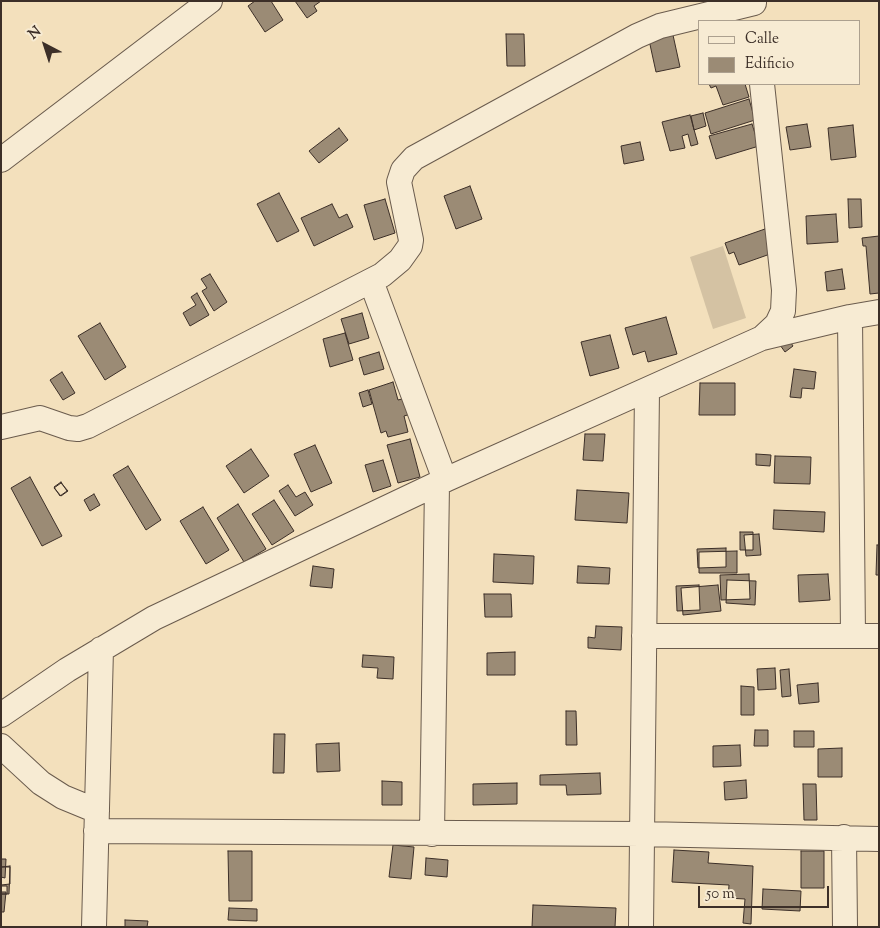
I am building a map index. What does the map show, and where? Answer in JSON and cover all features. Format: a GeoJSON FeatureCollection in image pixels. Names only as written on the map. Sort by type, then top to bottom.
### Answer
{"type":"FeatureCollection","features":[{"type":"Feature","properties":{"kind":"street"},"geometry":{"type":"LineString","coordinates":[[1,160],[210,1]]}},
{"type":"Feature","properties":{"kind":"street"},"geometry":{"type":"LineString","coordinates":[[1,427],[40,418],[69,428],[78,429],[88,426],[371,281],[393,267],[406,254],[410,246],[411,240],[399,182],[403,170],[414,158],[637,36],[660,26],[754,8]]}},
{"type":"Feature","properties":{"kind":"street"},"geometry":{"type":"LineString","coordinates":[[762,85],[784,290],[783,311],[777,324],[762,338]]}},
{"type":"Feature","properties":{"kind":"street"},"geometry":{"type":"LineString","coordinates":[[371,281],[441,482],[432,834]]}},
{"type":"Feature","properties":{"kind":"street"},"geometry":{"type":"LineString","coordinates":[[1,715],[101,649],[154,618],[441,482],[762,338],[879,312]]}},
{"type":"Feature","properties":{"kind":"street"},"geometry":{"type":"LineString","coordinates":[[850,317],[854,636]]}},
{"type":"Feature","properties":{"kind":"street"},"geometry":{"type":"LineString","coordinates":[[641,927],[647,390]]}},
{"type":"Feature","properties":{"kind":"street"},"geometry":{"type":"LineString","coordinates":[[644,636],[879,636]]}},
{"type":"Feature","properties":{"kind":"street"},"geometry":{"type":"LineString","coordinates":[[94,927],[101,649]]}},
{"type":"Feature","properties":{"kind":"street"},"geometry":{"type":"LineString","coordinates":[[1,746],[41,783],[97,821],[432,834],[642,834],[879,839]]}},
{"type":"Feature","properties":{"kind":"street"},"geometry":{"type":"LineString","coordinates":[[844,837],[845,927]]}},
{"type":"Feature","properties":{"kind":"shaded area"},"geometry":{"type":"Polygon","coordinates":[[[723,246],[746,318],[713,329],[690,257],[723,246]]]}},
{"type":"Feature","properties":{"kind":"building"},"geometry":{"type":"Polygon","coordinates":[[[255,1],[271,1],[283,20],[265,32],[248,6],[255,1]]]}},
{"type":"Feature","properties":{"kind":"building"},"geometry":{"type":"Polygon","coordinates":[[[295,1],[321,1],[314,6],[317,11],[307,18],[295,1]]]}},
{"type":"Feature","properties":{"kind":"building"},"geometry":{"type":"Polygon","coordinates":[[[506,34],[524,34],[525,66],[507,66],[506,34]]]}},
{"type":"Feature","properties":{"kind":"building"},"geometry":{"type":"Polygon","coordinates":[[[673,35],[680,67],[656,72],[649,40],[673,35]]]}},
{"type":"Feature","properties":{"kind":"building"},"geometry":{"type":"Polygon","coordinates":[[[710,85],[745,85],[749,97],[723,105],[716,86],[711,88],[710,85]]]}},
{"type":"Feature","properties":{"kind":"building"},"geometry":{"type":"Polygon","coordinates":[[[749,99],[755,120],[711,134],[705,113],[749,99]]]}},
{"type":"Feature","properties":{"kind":"building"},"geometry":{"type":"Polygon","coordinates":[[[703,113],[706,126],[694,130],[691,116],[703,113]]]}},
{"type":"Feature","properties":{"kind":"building"},"geometry":{"type":"Polygon","coordinates":[[[690,115],[698,144],[691,146],[688,134],[682,136],[685,148],[670,151],[662,122],[690,115]]]}},
{"type":"Feature","properties":{"kind":"building"},"geometry":{"type":"Polygon","coordinates":[[[752,124],[759,146],[716,159],[709,136],[752,124]]]}},
{"type":"Feature","properties":{"kind":"building"},"geometry":{"type":"Polygon","coordinates":[[[807,124],[811,147],[790,150],[786,127],[807,124]]]}},
{"type":"Feature","properties":{"kind":"building"},"geometry":{"type":"Polygon","coordinates":[[[853,125],[856,157],[831,160],[828,128],[853,125]]]}},
{"type":"Feature","properties":{"kind":"building"},"geometry":{"type":"Polygon","coordinates":[[[339,128],[348,140],[319,163],[309,151],[339,128]]]}},
{"type":"Feature","properties":{"kind":"building"},"geometry":{"type":"Polygon","coordinates":[[[640,142],[644,160],[624,164],[621,146],[640,142]]]}},
{"type":"Feature","properties":{"kind":"building"},"geometry":{"type":"Polygon","coordinates":[[[470,186],[482,219],[456,229],[444,196],[470,186]]]}},
{"type":"Feature","properties":{"kind":"building"},"geometry":{"type":"Polygon","coordinates":[[[279,193],[299,231],[277,242],[257,204],[279,193]]]}},
{"type":"Feature","properties":{"kind":"building"},"geometry":{"type":"Polygon","coordinates":[[[385,199],[395,233],[374,240],[364,205],[385,199]]]}},
{"type":"Feature","properties":{"kind":"building"},"geometry":{"type":"Polygon","coordinates":[[[848,199],[861,199],[862,227],[849,228],[848,199]]]}},
{"type":"Feature","properties":{"kind":"building"},"geometry":{"type":"Polygon","coordinates":[[[332,204],[339,218],[347,214],[353,227],[314,246],[301,218],[332,204]]]}},
{"type":"Feature","properties":{"kind":"building"},"geometry":{"type":"Polygon","coordinates":[[[836,214],[838,242],[807,244],[806,216],[836,214]]]}},
{"type":"Feature","properties":{"kind":"building"},"geometry":{"type":"Polygon","coordinates":[[[765,229],[773,253],[739,265],[734,252],[729,254],[725,243],[765,229]]]}},
{"type":"Feature","properties":{"kind":"building"},"geometry":{"type":"Polygon","coordinates":[[[879,236],[879,293],[870,294],[866,246],[863,246],[862,238],[879,236]]]}},
{"type":"Feature","properties":{"kind":"building"},"geometry":{"type":"Polygon","coordinates":[[[842,269],[845,289],[827,291],[825,272],[842,269]]]}},
{"type":"Feature","properties":{"kind":"building"},"geometry":{"type":"Polygon","coordinates":[[[210,274],[227,302],[214,311],[202,291],[207,288],[201,279],[210,274]]]}},
{"type":"Feature","properties":{"kind":"building"},"geometry":{"type":"Polygon","coordinates":[[[197,293],[209,315],[190,326],[183,313],[196,305],[191,297],[197,293]]]}},
{"type":"Feature","properties":{"kind":"building"},"geometry":{"type":"Polygon","coordinates":[[[362,313],[369,338],[349,344],[341,319],[362,313]]]}},
{"type":"Feature","properties":{"kind":"building"},"geometry":{"type":"Polygon","coordinates":[[[666,317],[677,354],[648,362],[645,351],[633,355],[625,328],[666,317]]]}},
{"type":"Feature","properties":{"kind":"building"},"geometry":{"type":"Polygon","coordinates":[[[100,323],[126,367],[105,380],[78,336],[100,323]]]}},
{"type":"Feature","properties":{"kind":"building"},"geometry":{"type":"Polygon","coordinates":[[[345,333],[353,360],[330,367],[323,339],[345,333]]]}},
{"type":"Feature","properties":{"kind":"building"},"geometry":{"type":"Polygon","coordinates":[[[610,335],[619,368],[590,376],[581,342],[610,335]]]}},
{"type":"Feature","properties":{"kind":"building"},"geometry":{"type":"Polygon","coordinates":[[[789,340],[793,346],[785,352],[780,345],[789,340]]]}},
{"type":"Feature","properties":{"kind":"building"},"geometry":{"type":"Polygon","coordinates":[[[379,352],[384,369],[364,375],[359,358],[379,352]]]}},
{"type":"Feature","properties":{"kind":"building"},"geometry":{"type":"Polygon","coordinates":[[[794,369],[816,372],[814,389],[802,388],[801,398],[790,397],[794,369]]]}},
{"type":"Feature","properties":{"kind":"building"},"geometry":{"type":"Polygon","coordinates":[[[62,372],[75,393],[63,400],[50,380],[62,372]]]}},
{"type":"Feature","properties":{"kind":"building"},"geometry":{"type":"Polygon","coordinates":[[[393,382],[398,400],[406,398],[411,414],[404,416],[408,432],[388,437],[386,431],[381,433],[369,390],[393,382]]]}},
{"type":"Feature","properties":{"kind":"building"},"geometry":{"type":"Polygon","coordinates":[[[700,383],[735,383],[735,415],[699,415],[700,383]]]}},
{"type":"Feature","properties":{"kind":"building"},"geometry":{"type":"Polygon","coordinates":[[[368,390],[372,404],[363,407],[359,393],[368,390]]]}},
{"type":"Feature","properties":{"kind":"building"},"geometry":{"type":"Polygon","coordinates":[[[585,434],[605,434],[603,461],[583,460],[585,434]]]}},
{"type":"Feature","properties":{"kind":"building"},"geometry":{"type":"Polygon","coordinates":[[[410,439],[420,477],[398,483],[387,445],[410,439]]]}},
{"type":"Feature","properties":{"kind":"building"},"geometry":{"type":"Polygon","coordinates":[[[315,445],[332,483],[311,492],[294,454],[315,445]]]}},
{"type":"Feature","properties":{"kind":"building"},"geometry":{"type":"Polygon","coordinates":[[[251,449],[269,476],[244,493],[226,466],[251,449]]]}},
{"type":"Feature","properties":{"kind":"building"},"geometry":{"type":"Polygon","coordinates":[[[756,454],[771,455],[770,466],[756,465],[756,454]]]}},
{"type":"Feature","properties":{"kind":"building"},"geometry":{"type":"Polygon","coordinates":[[[775,456],[811,457],[810,484],[774,483],[775,456]]]}},
{"type":"Feature","properties":{"kind":"building"},"geometry":{"type":"Polygon","coordinates":[[[383,460],[391,486],[373,492],[365,465],[383,460]]]}},
{"type":"Feature","properties":{"kind":"building"},"geometry":{"type":"Polygon","coordinates":[[[128,466],[161,520],[146,530],[113,475],[128,466]]]}},
{"type":"Feature","properties":{"kind":"building"},"geometry":{"type":"Polygon","coordinates":[[[30,477],[62,536],[42,546],[11,488],[30,477]]]}},
{"type":"Feature","properties":{"kind":"building"},"geometry":{"type":"Polygon","coordinates":[[[61,482],[67,491],[60,496],[54,487],[61,482]]]}},
{"type":"Feature","properties":{"kind":"building"},"geometry":{"type":"Polygon","coordinates":[[[61,483],[68,491],[61,496],[54,488],[61,483]]]}},
{"type":"Feature","properties":{"kind":"building"},"geometry":{"type":"Polygon","coordinates":[[[288,485],[296,497],[305,492],[313,505],[295,516],[279,491],[288,485]]]}},
{"type":"Feature","properties":{"kind":"building"},"geometry":{"type":"Polygon","coordinates":[[[577,490],[629,493],[627,523],[575,520],[577,490]]]}},
{"type":"Feature","properties":{"kind":"building"},"geometry":{"type":"Polygon","coordinates":[[[94,494],[100,505],[90,511],[84,500],[94,494]]]}},
{"type":"Feature","properties":{"kind":"building"},"geometry":{"type":"Polygon","coordinates":[[[274,500],[294,531],[272,545],[252,514],[274,500]]]}},
{"type":"Feature","properties":{"kind":"building"},"geometry":{"type":"Polygon","coordinates":[[[238,504],[266,549],[244,562],[217,518],[238,504]]]}},
{"type":"Feature","properties":{"kind":"building"},"geometry":{"type":"Polygon","coordinates":[[[203,507],[229,550],[206,564],[180,521],[203,507]]]}},
{"type":"Feature","properties":{"kind":"building"},"geometry":{"type":"Polygon","coordinates":[[[774,510],[825,512],[824,532],[773,529],[774,510]]]}},
{"type":"Feature","properties":{"kind":"building"},"geometry":{"type":"Polygon","coordinates":[[[740,532],[753,532],[753,550],[740,550],[740,532]]]}},
{"type":"Feature","properties":{"kind":"building"},"geometry":{"type":"Polygon","coordinates":[[[759,534],[761,555],[746,556],[744,535],[759,534]]]}},
{"type":"Feature","properties":{"kind":"building"},"geometry":{"type":"Polygon","coordinates":[[[877,545],[879,545],[879,575],[876,575],[877,545]]]}},
{"type":"Feature","properties":{"kind":"building"},"geometry":{"type":"Polygon","coordinates":[[[726,548],[726,567],[698,568],[697,549],[726,548]]]}},
{"type":"Feature","properties":{"kind":"building"},"geometry":{"type":"Polygon","coordinates":[[[737,551],[737,573],[699,573],[699,552],[737,551]]]}},
{"type":"Feature","properties":{"kind":"building"},"geometry":{"type":"Polygon","coordinates":[[[494,554],[534,556],[533,584],[493,582],[494,554]]]}},
{"type":"Feature","properties":{"kind":"building"},"geometry":{"type":"Polygon","coordinates":[[[313,566],[334,569],[332,588],[310,586],[313,566]]]}},
{"type":"Feature","properties":{"kind":"building"},"geometry":{"type":"Polygon","coordinates":[[[578,566],[610,568],[609,584],[577,583],[578,566]]]}},
{"type":"Feature","properties":{"kind":"building"},"geometry":{"type":"Polygon","coordinates":[[[749,574],[750,599],[721,600],[720,575],[749,574]]]}},
{"type":"Feature","properties":{"kind":"building"},"geometry":{"type":"Polygon","coordinates":[[[828,574],[830,600],[799,602],[798,575],[828,574]]]}},
{"type":"Feature","properties":{"kind":"building"},"geometry":{"type":"Polygon","coordinates":[[[727,580],[756,581],[755,605],[726,603],[727,580]]]}},
{"type":"Feature","properties":{"kind":"building"},"geometry":{"type":"Polygon","coordinates":[[[699,585],[700,610],[677,611],[676,586],[699,585]]]}},
{"type":"Feature","properties":{"kind":"building"},"geometry":{"type":"Polygon","coordinates":[[[718,585],[721,611],[683,615],[681,588],[718,585]]]}},
{"type":"Feature","properties":{"kind":"building"},"geometry":{"type":"Polygon","coordinates":[[[484,594],[511,594],[512,617],[485,617],[484,594]]]}},
{"type":"Feature","properties":{"kind":"building"},"geometry":{"type":"Polygon","coordinates":[[[596,626],[622,627],[621,650],[588,648],[588,637],[595,638],[596,626]]]}},
{"type":"Feature","properties":{"kind":"building"},"geometry":{"type":"Polygon","coordinates":[[[515,652],[515,675],[487,675],[487,653],[515,652]]]}},
{"type":"Feature","properties":{"kind":"building"},"geometry":{"type":"Polygon","coordinates":[[[363,655],[394,657],[393,679],[377,678],[378,668],[362,667],[363,655]]]}},
{"type":"Feature","properties":{"kind":"building"},"geometry":{"type":"Polygon","coordinates":[[[775,668],[776,689],[758,690],[757,669],[775,668]]]}},
{"type":"Feature","properties":{"kind":"building"},"geometry":{"type":"Polygon","coordinates":[[[789,669],[791,696],[782,697],[780,670],[789,669]]]}},
{"type":"Feature","properties":{"kind":"building"},"geometry":{"type":"Polygon","coordinates":[[[818,683],[819,702],[799,704],[797,685],[818,683]]]}},
{"type":"Feature","properties":{"kind":"building"},"geometry":{"type":"Polygon","coordinates":[[[741,686],[754,687],[754,715],[741,715],[741,686]]]}},
{"type":"Feature","properties":{"kind":"building"},"geometry":{"type":"Polygon","coordinates":[[[566,711],[576,711],[577,745],[566,745],[566,711]]]}},
{"type":"Feature","properties":{"kind":"building"},"geometry":{"type":"Polygon","coordinates":[[[755,730],[768,730],[768,746],[754,746],[755,730]]]}},
{"type":"Feature","properties":{"kind":"building"},"geometry":{"type":"Polygon","coordinates":[[[794,731],[814,731],[814,747],[794,747],[794,731]]]}},
{"type":"Feature","properties":{"kind":"building"},"geometry":{"type":"Polygon","coordinates":[[[274,734],[285,734],[284,773],[273,773],[274,734]]]}},
{"type":"Feature","properties":{"kind":"building"},"geometry":{"type":"Polygon","coordinates":[[[339,743],[340,771],[317,772],[316,744],[339,743]]]}},
{"type":"Feature","properties":{"kind":"building"},"geometry":{"type":"Polygon","coordinates":[[[740,745],[741,766],[713,767],[713,746],[740,745]]]}},
{"type":"Feature","properties":{"kind":"building"},"geometry":{"type":"Polygon","coordinates":[[[842,748],[842,777],[818,777],[818,749],[842,748]]]}},
{"type":"Feature","properties":{"kind":"building"},"geometry":{"type":"Polygon","coordinates":[[[600,773],[601,794],[567,795],[566,785],[540,785],[540,775],[600,773]]]}},
{"type":"Feature","properties":{"kind":"building"},"geometry":{"type":"Polygon","coordinates":[[[746,780],[747,798],[725,800],[724,782],[746,780]]]}},
{"type":"Feature","properties":{"kind":"building"},"geometry":{"type":"Polygon","coordinates":[[[382,781],[402,782],[402,805],[382,805],[382,781]]]}},
{"type":"Feature","properties":{"kind":"building"},"geometry":{"type":"Polygon","coordinates":[[[517,783],[517,804],[473,805],[473,784],[517,783]]]}},
{"type":"Feature","properties":{"kind":"building"},"geometry":{"type":"Polygon","coordinates":[[[803,784],[816,784],[817,820],[804,820],[803,784]]]}},
{"type":"Feature","properties":{"kind":"building"},"geometry":{"type":"Polygon","coordinates":[[[393,845],[414,847],[411,879],[389,877],[393,845]]]}},
{"type":"Feature","properties":{"kind":"building"},"geometry":{"type":"Polygon","coordinates":[[[674,850],[709,852],[708,863],[753,866],[751,924],[743,923],[745,899],[728,898],[729,885],[672,882],[674,850]]]}},
{"type":"Feature","properties":{"kind":"building"},"geometry":{"type":"Polygon","coordinates":[[[228,851],[252,851],[252,901],[229,901],[228,851]]]}},
{"type":"Feature","properties":{"kind":"building"},"geometry":{"type":"Polygon","coordinates":[[[801,851],[824,851],[824,888],[801,888],[801,851]]]}},
{"type":"Feature","properties":{"kind":"building"},"geometry":{"type":"Polygon","coordinates":[[[426,858],[448,860],[447,877],[425,875],[426,858]]]}},
{"type":"Feature","properties":{"kind":"building"},"geometry":{"type":"Polygon","coordinates":[[[1,859],[6,859],[5,878],[1,877],[1,859]]]}},
{"type":"Feature","properties":{"kind":"building"},"geometry":{"type":"Polygon","coordinates":[[[10,866],[10,884],[1,885],[1,867],[10,866]]]}},
{"type":"Feature","properties":{"kind":"building"},"geometry":{"type":"Polygon","coordinates":[[[1,867],[10,867],[9,894],[1,894],[1,867]]]}},
{"type":"Feature","properties":{"kind":"building"},"geometry":{"type":"Polygon","coordinates":[[[1,886],[7,886],[7,894],[1,894],[1,886]]]}},
{"type":"Feature","properties":{"kind":"building"},"geometry":{"type":"Polygon","coordinates":[[[763,889],[801,891],[800,911],[762,909],[763,889]]]}},
{"type":"Feature","properties":{"kind":"building"},"geometry":{"type":"Polygon","coordinates":[[[1,892],[6,892],[4,912],[1,912],[1,892]]]}},
{"type":"Feature","properties":{"kind":"building"},"geometry":{"type":"Polygon","coordinates":[[[533,905],[616,908],[615,927],[532,927],[533,905]]]}},
{"type":"Feature","properties":{"kind":"building"},"geometry":{"type":"Polygon","coordinates":[[[229,908],[257,909],[257,921],[228,920],[229,908]]]}},
{"type":"Feature","properties":{"kind":"building"},"geometry":{"type":"Polygon","coordinates":[[[125,920],[148,921],[147,927],[125,927],[125,920]]]}}]}
